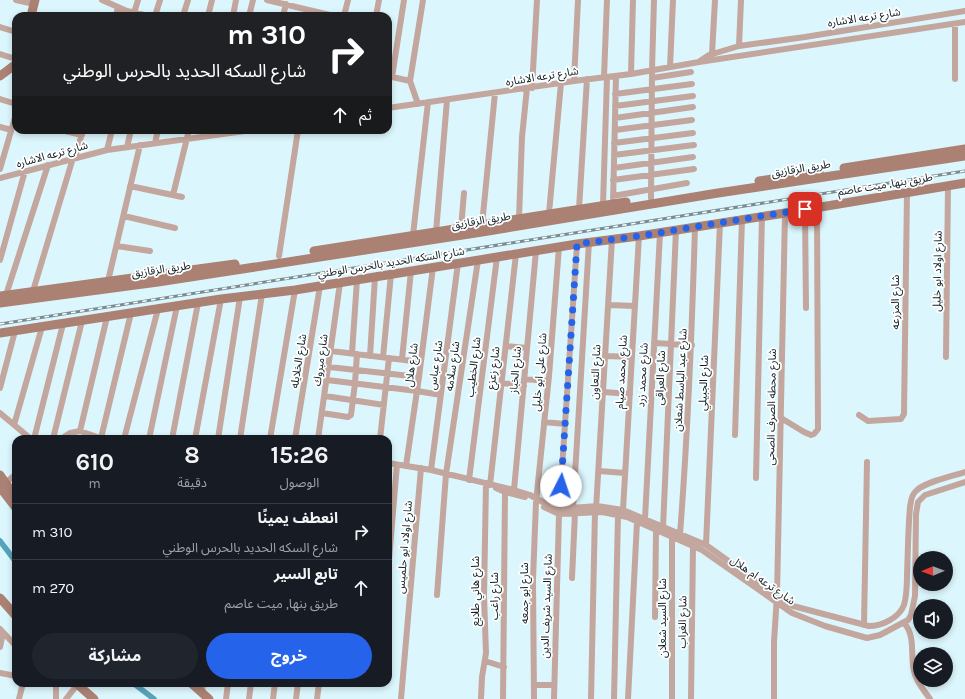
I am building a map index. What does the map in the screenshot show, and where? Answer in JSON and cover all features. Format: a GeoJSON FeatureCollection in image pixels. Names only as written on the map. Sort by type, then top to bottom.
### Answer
{"type":"FeatureCollection","features":[{"type":"Feature","properties":{"kind":"main road"},"geometry":{"type":"LineString","coordinates":[[32,12],[34,2]]}},
{"type":"Feature","properties":{"kind":"main road","name":"طريق الزقازيق"},"geometry":{"type":"LineString","coordinates":[[3,296],[108,281],[130,282],[316,254],[600,208],[718,193],[937,157],[965,149]]}},
{"type":"Feature","properties":{"kind":"main road","name":"طريق الزقازيق"},"geometry":{"type":"LineString","coordinates":[[0,303],[92,291],[130,282],[279,256],[316,254],[549,213],[600,208],[613,200],[651,194],[937,157],[965,156]]}},
{"type":"Feature","properties":{"kind":"main road","name":"طريق بنها, ميت عاصم"},"geometry":{"type":"LineString","coordinates":[[785,213],[965,183]]}},
{"type":"Feature","properties":{"kind":"main road","name":"شارع السكه الحديد بالحرس الوطني"},"geometry":{"type":"LineString","coordinates":[[0,333],[221,299],[295,290],[589,242],[660,233],[785,213]]}},
{"type":"Feature","properties":{"kind":"main road"},"geometry":{"type":"LineString","coordinates":[[0,308],[89,295],[92,291]]}},
{"type":"Feature","properties":{"kind":"main road"},"geometry":{"type":"LineString","coordinates":[[0,467],[12,497]]}},
{"type":"Feature","properties":{"kind":"main road"},"geometry":{"type":"LineString","coordinates":[[0,475],[8,486],[12,500]]}},
{"type":"Feature","properties":{"kind":"main road"},"geometry":{"type":"LineString","coordinates":[[0,598],[12,612]]}},
{"type":"Feature","properties":{"kind":"main road"},"geometry":{"type":"LineString","coordinates":[[80,687],[94,699]]}},
{"type":"Feature","properties":{"kind":"main road"},"geometry":{"type":"LineString","coordinates":[[195,687],[209,699]]}},
{"type":"Feature","properties":{"kind":"street"},"geometry":{"type":"LineString","coordinates":[[16,0],[34,2]]}},
{"type":"Feature","properties":{"kind":"street"},"geometry":{"type":"LineString","coordinates":[[102,0],[132,12]]}},
{"type":"Feature","properties":{"kind":"street"},"geometry":{"type":"LineString","coordinates":[[138,0],[138,12]]}},
{"type":"Feature","properties":{"kind":"street"},"geometry":{"type":"LineString","coordinates":[[156,12],[160,0]]}},
{"type":"Feature","properties":{"kind":"street"},"geometry":{"type":"LineString","coordinates":[[184,12],[188,0]]}},
{"type":"Feature","properties":{"kind":"street"},"geometry":{"type":"LineString","coordinates":[[209,12],[212,0]]}},
{"type":"Feature","properties":{"kind":"street"},"geometry":{"type":"LineString","coordinates":[[233,12],[236,0]]}},
{"type":"Feature","properties":{"kind":"street"},"geometry":{"type":"LineString","coordinates":[[250,12],[253,0]]}},
{"type":"Feature","properties":{"kind":"street"},"geometry":{"type":"LineString","coordinates":[[267,0],[286,4],[307,12]]}},
{"type":"Feature","properties":{"kind":"street"},"geometry":{"type":"LineString","coordinates":[[345,12],[348,0]]}},
{"type":"Feature","properties":{"kind":"street"},"geometry":{"type":"LineString","coordinates":[[377,12],[379,0]]}},
{"type":"Feature","properties":{"kind":"street"},"geometry":{"type":"LineString","coordinates":[[392,65],[404,0]]}},
{"type":"Feature","properties":{"kind":"street"},"geometry":{"type":"LineString","coordinates":[[418,104],[410,81],[423,0]]}},
{"type":"Feature","properties":{"kind":"street"},"geometry":{"type":"LineString","coordinates":[[519,218],[520,166],[537,0]]}},
{"type":"Feature","properties":{"kind":"street"},"geometry":{"type":"LineString","coordinates":[[574,81],[578,0]]}},
{"type":"Feature","properties":{"kind":"street"},"geometry":{"type":"LineString","coordinates":[[600,208],[607,0]]}},
{"type":"Feature","properties":{"kind":"street"},"geometry":{"type":"LineString","coordinates":[[631,74],[634,0]]}},
{"type":"Feature","properties":{"kind":"street"},"geometry":{"type":"LineString","coordinates":[[654,0],[651,101],[651,194],[687,183]]}},
{"type":"Feature","properties":{"kind":"street"},"geometry":{"type":"LineString","coordinates":[[670,66],[673,0]]}},
{"type":"Feature","properties":{"kind":"street"},"geometry":{"type":"LineString","coordinates":[[712,54],[715,0]]}},
{"type":"Feature","properties":{"kind":"street"},"geometry":{"type":"LineString","coordinates":[[739,46],[741,0]]}},
{"type":"Feature","properties":{"kind":"street"},"geometry":{"type":"LineString","coordinates":[[284,12],[286,4]]}},
{"type":"Feature","properties":{"kind":"street"},"geometry":{"type":"LineString","coordinates":[[117,12],[118,7]]}},
{"type":"Feature","properties":{"kind":"street","name":"شارع ترعه الاشاره"},"geometry":{"type":"LineString","coordinates":[[699,62],[703,58],[712,54],[739,46],[805,37],[965,11]]}},
{"type":"Feature","properties":{"kind":"street","name":"شارع ترعه الاشاره"},"geometry":{"type":"LineString","coordinates":[[392,107],[631,74],[670,66],[965,22]]}},
{"type":"Feature","properties":{"kind":"street"},"geometry":{"type":"LineString","coordinates":[[954,79],[955,24]]}},
{"type":"Feature","properties":{"kind":"street"},"geometry":{"type":"LineString","coordinates":[[0,28],[12,31]]}},
{"type":"Feature","properties":{"kind":"street"},"geometry":{"type":"LineString","coordinates":[[0,54],[10,67]]}},
{"type":"Feature","properties":{"kind":"street"},"geometry":{"type":"LineString","coordinates":[[652,78],[691,72]]}},
{"type":"Feature","properties":{"kind":"street"},"geometry":{"type":"LineString","coordinates":[[392,76],[410,81]]}},
{"type":"Feature","properties":{"kind":"street"},"geometry":{"type":"LineString","coordinates":[[613,200],[616,76]]}},
{"type":"Feature","properties":{"kind":"street"},"geometry":{"type":"LineString","coordinates":[[579,209],[587,80]]}},
{"type":"Feature","properties":{"kind":"street"},"geometry":{"type":"LineString","coordinates":[[549,213],[561,83]]}},
{"type":"Feature","properties":{"kind":"street"},"geometry":{"type":"LineString","coordinates":[[615,94],[692,84]]}},
{"type":"Feature","properties":{"kind":"street"},"geometry":{"type":"LineString","coordinates":[[482,225],[495,93]]}},
{"type":"Feature","properties":{"kind":"street"},"geometry":{"type":"LineString","coordinates":[[615,106],[693,96]]}},
{"type":"Feature","properties":{"kind":"street"},"geometry":{"type":"LineString","coordinates":[[0,99],[12,103]]}},
{"type":"Feature","properties":{"kind":"street"},"geometry":{"type":"LineString","coordinates":[[436,232],[447,100]]}},
{"type":"Feature","properties":{"kind":"street"},"geometry":{"type":"LineString","coordinates":[[413,236],[428,102]]}},
{"type":"Feature","properties":{"kind":"street"},"geometry":{"type":"LineString","coordinates":[[615,118],[693,107]]}},
{"type":"Feature","properties":{"kind":"street"},"geometry":{"type":"LineString","coordinates":[[614,130],[692,120]]}},
{"type":"Feature","properties":{"kind":"street"},"geometry":{"type":"LineString","coordinates":[[0,127],[11,130]]}},
{"type":"Feature","properties":{"kind":"street"},"geometry":{"type":"LineString","coordinates":[[0,169],[3,150],[12,127]]}},
{"type":"Feature","properties":{"kind":"street"},"geometry":{"type":"LineString","coordinates":[[614,143],[693,133]]}},
{"type":"Feature","properties":{"kind":"street"},"geometry":{"type":"LineString","coordinates":[[33,291],[83,134]]}},
{"type":"Feature","properties":{"kind":"street"},"geometry":{"type":"LineString","coordinates":[[107,150],[111,134]]}},
{"type":"Feature","properties":{"kind":"street"},"geometry":{"type":"LineString","coordinates":[[127,147],[131,134]]}},
{"type":"Feature","properties":{"kind":"street"},"geometry":{"type":"LineString","coordinates":[[155,143],[157,134]]}},
{"type":"Feature","properties":{"kind":"street"},"geometry":{"type":"LineString","coordinates":[[173,195],[189,134]]}},
{"type":"Feature","properties":{"kind":"street","name":"شارع ترعه الاشاره"},"geometry":{"type":"LineString","coordinates":[[0,179],[107,150],[187,140],[212,134]]}},
{"type":"Feature","properties":{"kind":"street"},"geometry":{"type":"LineString","coordinates":[[279,256],[297,134]]}},
{"type":"Feature","properties":{"kind":"street"},"geometry":{"type":"LineString","coordinates":[[108,281],[140,145]]}},
{"type":"Feature","properties":{"kind":"street"},"geometry":{"type":"LineString","coordinates":[[614,155],[694,145]]}},
{"type":"Feature","properties":{"kind":"street"},"geometry":{"type":"LineString","coordinates":[[614,168],[693,157]]}},
{"type":"Feature","properties":{"kind":"street"},"geometry":{"type":"LineString","coordinates":[[3,296],[48,165]]}},
{"type":"Feature","properties":{"kind":"street"},"geometry":{"type":"LineString","coordinates":[[613,180],[694,170]]}},
{"type":"Feature","properties":{"kind":"street"},"geometry":{"type":"LineString","coordinates":[[0,260],[25,171]]}},
{"type":"Feature","properties":{"kind":"street"},"geometry":{"type":"LineString","coordinates":[[130,186],[182,197]]}},
{"type":"Feature","properties":{"kind":"street","name":"شارع اولاد ابو خليل"},"geometry":{"type":"LineString","coordinates":[[946,357],[948,186]]}},
{"type":"Feature","properties":{"kind":"street"},"geometry":{"type":"LineString","coordinates":[[461,228],[464,192]]}},
{"type":"Feature","properties":{"kind":"street","name":"شارع المزرعه"},"geometry":{"type":"LineString","coordinates":[[859,415],[864,420],[874,421],[901,419],[904,416],[907,192]]}},
{"type":"Feature","properties":{"kind":"street"},"geometry":{"type":"LineString","coordinates":[[781,418],[807,434],[814,434],[818,429],[817,207]]}},
{"type":"Feature","properties":{"kind":"street"},"geometry":{"type":"LineString","coordinates":[[805,209],[806,308]]}},
{"type":"Feature","properties":{"kind":"street","name":"شارع محطه الصرف الصحى"},"geometry":{"type":"LineString","coordinates":[[774,699],[774,642],[777,595],[785,213]]}},
{"type":"Feature","properties":{"kind":"street"},"geometry":{"type":"LineString","coordinates":[[124,216],[175,228]]}},
{"type":"Feature","properties":{"kind":"street"},"geometry":{"type":"LineString","coordinates":[[756,478],[762,216]]}},
{"type":"Feature","properties":{"kind":"street"},"geometry":{"type":"LineString","coordinates":[[735,435],[742,219]]}},
{"type":"Feature","properties":{"kind":"street","name":"شارع الجبيلي"},"geometry":{"type":"LineString","coordinates":[[706,545],[720,223]]}},
{"type":"Feature","properties":{"kind":"street","name":"شارع عبد الباسط شعلان"},"geometry":{"type":"LineString","coordinates":[[680,534],[692,345],[695,227]]}},
{"type":"Feature","properties":{"kind":"street","name":"شارع العراقى"},"geometry":{"type":"LineString","coordinates":[[663,528],[676,230]]}},
{"type":"Feature","properties":{"kind":"street","name":"شارع محمد زرد"},"geometry":{"type":"LineString","coordinates":[[645,519],[660,233]]}},
{"type":"Feature","properties":{"kind":"street","name":"شارع محمد صيام"},"geometry":{"type":"LineString","coordinates":[[623,510],[639,236]]}},
{"type":"Feature","properties":{"kind":"street","name":"شارع التعاون"},"geometry":{"type":"LineString","coordinates":[[591,699],[596,510],[612,239]]}},
{"type":"Feature","properties":{"kind":"street"},"geometry":{"type":"LineString","coordinates":[[572,578],[575,476],[589,242]]}},
{"type":"Feature","properties":{"kind":"street","name":"شارع السيد شريف الدين"},"geometry":{"type":"LineString","coordinates":[[554,699],[559,511],[577,244]]}},
{"type":"Feature","properties":{"kind":"street"},"geometry":{"type":"LineString","coordinates":[[117,246],[150,252]]}},
{"type":"Feature","properties":{"kind":"street","name":"شارع على ابو خليل"},"geometry":{"type":"LineString","coordinates":[[536,500],[559,247]]}},
{"type":"Feature","properties":{"kind":"street","name":"شارع الخباز"},"geometry":{"type":"LineString","coordinates":[[514,490],[536,251]]}},
{"type":"Feature","properties":{"kind":"street","name":"شارع زعزع"},"geometry":{"type":"LineString","coordinates":[[490,484],[516,254]]}},
{"type":"Feature","properties":{"kind":"street","name":"شارع الخطيب"},"geometry":{"type":"LineString","coordinates":[[469,480],[497,257]]}},
{"type":"Feature","properties":{"kind":"street","name":"شارع سلامه"},"geometry":{"type":"LineString","coordinates":[[437,595],[446,474],[478,260]]}},
{"type":"Feature","properties":{"kind":"street","name":"شارع عباس"},"geometry":{"type":"LineString","coordinates":[[431,470],[458,263]]}},
{"type":"Feature","properties":{"kind":"street","name":"شارع هلال"},"geometry":{"type":"LineString","coordinates":[[406,466],[433,267]]}},
{"type":"Feature","properties":{"kind":"street"},"geometry":{"type":"LineString","coordinates":[[402,359],[412,271]]}},
{"type":"Feature","properties":{"kind":"street"},"geometry":{"type":"LineString","coordinates":[[380,435],[388,373],[386,358],[391,274]]}},
{"type":"Feature","properties":{"kind":"street"},"geometry":{"type":"LineString","coordinates":[[370,356],[376,277]]}},
{"type":"Feature","properties":{"kind":"street"},"geometry":{"type":"LineString","coordinates":[[322,413],[350,416],[356,370],[354,354],[357,280]]}},
{"type":"Feature","properties":{"kind":"street","name":"شارع مبروك"},"geometry":{"type":"LineString","coordinates":[[319,435],[340,283]]}},
{"type":"Feature","properties":{"kind":"street","name":"شارع الخلايله"},"geometry":{"type":"LineString","coordinates":[[296,435],[320,286]]}},
{"type":"Feature","properties":{"kind":"street"},"geometry":{"type":"LineString","coordinates":[[271,435],[295,290]]}},
{"type":"Feature","properties":{"kind":"street"},"geometry":{"type":"LineString","coordinates":[[241,435],[262,294]]}},
{"type":"Feature","properties":{"kind":"street"},"geometry":{"type":"LineString","coordinates":[[219,435],[240,297]]}},
{"type":"Feature","properties":{"kind":"street"},"geometry":{"type":"LineString","coordinates":[[196,435],[221,299]]}},
{"type":"Feature","properties":{"kind":"street"},"geometry":{"type":"LineString","coordinates":[[173,435],[198,303]]}},
{"type":"Feature","properties":{"kind":"street"},"geometry":{"type":"LineString","coordinates":[[609,305],[635,306]]}},
{"type":"Feature","properties":{"kind":"street"},"geometry":{"type":"LineString","coordinates":[[150,435],[177,306]]}},
{"type":"Feature","properties":{"kind":"street"},"geometry":{"type":"LineString","coordinates":[[573,306],[585,306]]}},
{"type":"Feature","properties":{"kind":"street"},"geometry":{"type":"LineString","coordinates":[[125,435],[158,309]]}},
{"type":"Feature","properties":{"kind":"street"},"geometry":{"type":"LineString","coordinates":[[99,435],[131,313]]}},
{"type":"Feature","properties":{"kind":"street"},"geometry":{"type":"LineString","coordinates":[[80,431],[107,317]]}},
{"type":"Feature","properties":{"kind":"street"},"geometry":{"type":"LineString","coordinates":[[54,435],[82,321]]}},
{"type":"Feature","properties":{"kind":"street"},"geometry":{"type":"LineString","coordinates":[[33,435],[63,324]]}},
{"type":"Feature","properties":{"kind":"street"},"geometry":{"type":"LineString","coordinates":[[14,425],[42,327]]}},
{"type":"Feature","properties":{"kind":"street"},"geometry":{"type":"LineString","coordinates":[[0,388],[15,331]]}},
{"type":"Feature","properties":{"kind":"street"},"geometry":{"type":"LineString","coordinates":[[654,343],[692,345]]}},
{"type":"Feature","properties":{"kind":"street"},"geometry":{"type":"LineString","coordinates":[[506,346],[527,348]]}},
{"type":"Feature","properties":{"kind":"street"},"geometry":{"type":"LineString","coordinates":[[331,351],[421,362]]}},
{"type":"Feature","properties":{"kind":"street"},"geometry":{"type":"LineString","coordinates":[[606,356],[632,357]]}},
{"type":"Feature","properties":{"kind":"street"},"geometry":{"type":"LineString","coordinates":[[329,367],[419,377]]}},
{"type":"Feature","properties":{"kind":"street"},"geometry":{"type":"LineString","coordinates":[[524,379],[548,381]]}},
{"type":"Feature","properties":{"kind":"street"},"geometry":{"type":"LineString","coordinates":[[327,380],[441,395]]}},
{"type":"Feature","properties":{"kind":"street"},"geometry":{"type":"LineString","coordinates":[[502,383],[524,386]]}},
{"type":"Feature","properties":{"kind":"street"},"geometry":{"type":"LineString","coordinates":[[604,392],[630,394]]}},
{"type":"Feature","properties":{"kind":"street"},"geometry":{"type":"LineString","coordinates":[[325,396],[384,405]]}},
{"type":"Feature","properties":{"kind":"street"},"geometry":{"type":"LineString","coordinates":[[0,413],[27,435]]}},
{"type":"Feature","properties":{"kind":"street"},"geometry":{"type":"LineString","coordinates":[[544,422],[565,424]]}},
{"type":"Feature","properties":{"kind":"street"},"geometry":{"type":"LineString","coordinates":[[67,435],[80,431],[90,435]]}},
{"type":"Feature","properties":{"kind":"street"},"geometry":{"type":"LineString","coordinates":[[564,437],[577,438]]}},
{"type":"Feature","properties":{"kind":"street"},"geometry":{"type":"LineString","coordinates":[[864,625],[867,462]]}},
{"type":"Feature","properties":{"kind":"street"},"geometry":{"type":"LineString","coordinates":[[392,464],[431,470],[514,490],[536,500],[550,511],[559,511]]}},
{"type":"Feature","properties":{"kind":"street"},"geometry":{"type":"LineString","coordinates":[[392,524],[397,465]]}},
{"type":"Feature","properties":{"kind":"street","name":"شارع اولاد ابو حلميس"},"geometry":{"type":"LineString","coordinates":[[401,699],[420,468]]}},
{"type":"Feature","properties":{"kind":"street"},"geometry":{"type":"LineString","coordinates":[[599,472],[625,473]]}},
{"type":"Feature","properties":{"kind":"street","name":"شارع ترعه ام هلال"},"geometry":{"type":"LineString","coordinates":[[596,510],[618,514],[693,546],[715,558],[755,584],[800,609],[864,625],[875,626],[886,622],[900,612],[904,605],[907,587],[910,507],[915,491],[928,484],[965,472]]}},
{"type":"Feature","properties":{"kind":"street"},"geometry":{"type":"LineString","coordinates":[[562,475],[575,476]]}},
{"type":"Feature","properties":{"kind":"street"},"geometry":{"type":"LineString","coordinates":[[930,699],[915,676],[911,636],[908,627],[904,623],[911,615],[914,596],[916,514],[918,502],[925,495],[965,482]]}},
{"type":"Feature","properties":{"kind":"street"},"geometry":{"type":"LineString","coordinates":[[490,484],[498,490],[536,500]]}},
{"type":"Feature","properties":{"kind":"street","name":"شارع هاني طلايع"},"geometry":{"type":"LineString","coordinates":[[481,699],[482,677],[485,661],[490,484]]}},
{"type":"Feature","properties":{"kind":"street","name":"شارع راغب"},"geometry":{"type":"LineString","coordinates":[[503,699],[505,492]]}},
{"type":"Feature","properties":{"kind":"street","name":"شارع ابو جمعه"},"geometry":{"type":"LineString","coordinates":[[534,699],[533,580],[536,500]]}},
{"type":"Feature","properties":{"kind":"street","name":"شارع ترعه ام هلال"},"geometry":{"type":"LineString","coordinates":[[559,511],[623,510],[706,545],[718,552],[786,610],[808,620],[867,638],[880,635],[904,623]]}},
{"type":"Feature","properties":{"kind":"street"},"geometry":{"type":"LineString","coordinates":[[614,699],[618,514]]}},
{"type":"Feature","properties":{"kind":"street"},"geometry":{"type":"LineString","coordinates":[[628,699],[637,522]]}},
{"type":"Feature","properties":{"kind":"street"},"geometry":{"type":"LineString","coordinates":[[655,617],[656,529]]}},
{"type":"Feature","properties":{"kind":"street","name":"شارع السيد شعلان"},"geometry":{"type":"LineString","coordinates":[[672,537],[672,699]]}},
{"type":"Feature","properties":{"kind":"street","name":"شارع الغراب"},"geometry":{"type":"LineString","coordinates":[[691,699],[693,546]]}},
{"type":"Feature","properties":{"kind":"street"},"geometry":{"type":"LineString","coordinates":[[2,631],[12,642]]}},
{"type":"Feature","properties":{"kind":"street"},"geometry":{"type":"LineString","coordinates":[[0,647],[2,631]]}},
{"type":"Feature","properties":{"kind":"street"},"geometry":{"type":"LineString","coordinates":[[485,661],[504,666]]}},
{"type":"Feature","properties":{"kind":"street"},"geometry":{"type":"LineString","coordinates":[[0,673],[12,675]]}},
{"type":"Feature","properties":{"kind":"street"},"geometry":{"type":"LineString","coordinates":[[534,684],[554,685]]}},
{"type":"Feature","properties":{"kind":"street"},"geometry":{"type":"LineString","coordinates":[[19,699],[21,687]]}},
{"type":"Feature","properties":{"kind":"street"},"geometry":{"type":"LineString","coordinates":[[55,687],[56,699]]}},
{"type":"Feature","properties":{"kind":"street"},"geometry":{"type":"LineString","coordinates":[[66,699],[75,687]]}},
{"type":"Feature","properties":{"kind":"street"},"geometry":{"type":"LineString","coordinates":[[202,693],[203,687]]}},
{"type":"Feature","properties":{"kind":"street"},"geometry":{"type":"LineString","coordinates":[[226,699],[228,687]]}},
{"type":"Feature","properties":{"kind":"street"},"geometry":{"type":"LineString","coordinates":[[249,699],[250,687]]}},
{"type":"Feature","properties":{"kind":"street"},"geometry":{"type":"LineString","coordinates":[[273,699],[274,687]]}},
{"type":"Feature","properties":{"kind":"street"},"geometry":{"type":"LineString","coordinates":[[296,699],[298,687]]}},
{"type":"Feature","properties":{"kind":"street"},"geometry":{"type":"LineString","coordinates":[[317,699],[318,687]]}},
{"type":"Feature","properties":{"kind":"waterway"},"geometry":{"type":"LineString","coordinates":[[0,541],[12,557]]}},
{"type":"Feature","properties":{"kind":"waterway"},"geometry":{"type":"LineString","coordinates":[[138,687],[154,699]]}},
{"type":"Feature","properties":{"kind":"railway"},"geometry":{"type":"LineString","coordinates":[[0,324],[965,171]]}},
{"type":"Feature","properties":{"kind":"route"},"geometry":{"type":"LineString","coordinates":[[561,486],[577,244],[639,236],[805,209]]}}]}
